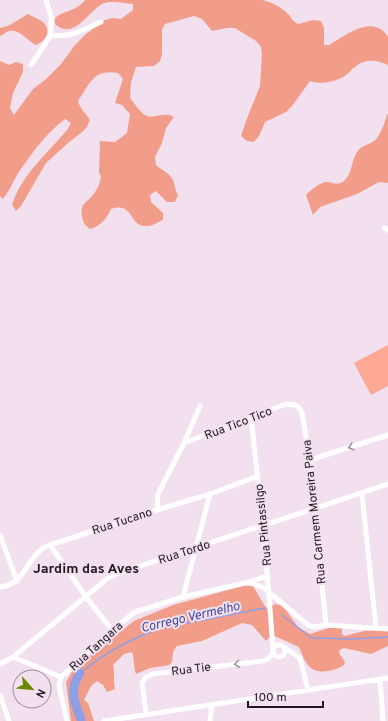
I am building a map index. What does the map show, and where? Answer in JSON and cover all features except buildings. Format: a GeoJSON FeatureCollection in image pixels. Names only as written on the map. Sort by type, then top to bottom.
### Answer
{"type":"FeatureCollection","features":[{"type":"Feature","properties":{"kind":"street"},"geometry":{"type":"LineString","coordinates":[[31,64],[51,34],[51,16],[46,0]]}},
{"type":"Feature","properties":{"kind":"street"},"geometry":{"type":"LineString","coordinates":[[51,34],[61,36],[78,33],[101,22]]}},
{"type":"Feature","properties":{"kind":"street","name":"Rua Tico Tico"},"geometry":{"type":"LineString","coordinates":[[184,444],[286,404],[293,404]]}},
{"type":"Feature","properties":{"kind":"street","name":"Rua Carmem Moreira Paiva"},"geometry":{"type":"LineString","coordinates":[[293,404],[298,406],[302,413],[310,460],[326,625]]}},
{"type":"Feature","properties":{"kind":"street"},"geometry":{"type":"LineString","coordinates":[[157,510],[158,494],[184,444],[200,406]]}},
{"type":"Feature","properties":{"kind":"street","name":"Rua Pintassilgo"},"geometry":{"type":"LineString","coordinates":[[251,418],[264,524],[271,603],[273,652]]}},
{"type":"Feature","properties":{"kind":"street"},"geometry":{"type":"LineString","coordinates":[[310,460],[388,436]]}},
{"type":"Feature","properties":{"kind":"street","name":"Rua Tucano"},"geometry":{"type":"LineString","coordinates":[[17,581],[42,549],[50,545],[210,494],[258,476]]}},
{"type":"Feature","properties":{"kind":"street","name":"Rua Tordo"},"geometry":{"type":"LineString","coordinates":[[6,661],[13,657],[108,578],[264,524],[362,494],[388,484]]}},
{"type":"Feature","properties":{"kind":"street"},"geometry":{"type":"LineString","coordinates":[[183,597],[210,494]]}},
{"type":"Feature","properties":{"kind":"street"},"geometry":{"type":"LineString","coordinates":[[362,494],[376,628]]}},
{"type":"Feature","properties":{"kind":"street"},"geometry":{"type":"LineString","coordinates":[[0,535],[17,581],[8,586],[0,587]]}},
{"type":"Feature","properties":{"kind":"street"},"geometry":{"type":"LineString","coordinates":[[50,545],[112,630]]}},
{"type":"Feature","properties":{"kind":"street","name":"Rua Tangara"},"geometry":{"type":"LineString","coordinates":[[67,721],[59,686],[61,677],[112,630],[135,612],[183,597],[249,582],[268,576]]}},
{"type":"Feature","properties":{"kind":"street"},"geometry":{"type":"LineString","coordinates":[[249,582],[259,585],[269,592],[308,626],[313,627],[326,625],[388,629]]}},
{"type":"Feature","properties":{"kind":"street"},"geometry":{"type":"LineString","coordinates":[[271,603],[276,601],[281,602]]}},
{"type":"Feature","properties":{"kind":"street"},"geometry":{"type":"LineString","coordinates":[[272,633],[285,652],[283,656]]}},
{"type":"Feature","properties":{"kind":"street"},"geometry":{"type":"LineString","coordinates":[[298,656],[283,656],[279,658],[273,652],[275,646],[282,646],[298,656],[308,690]]}},
{"type":"Feature","properties":{"kind":"street"},"geometry":{"type":"LineString","coordinates":[[22,648],[24,661]]}},
{"type":"Feature","properties":{"kind":"street","name":"Rua Tie"},"geometry":{"type":"LineString","coordinates":[[146,714],[142,683],[146,677],[153,674],[263,661],[268,659],[273,652]]}},
{"type":"Feature","properties":{"kind":"street"},"geometry":{"type":"LineString","coordinates":[[13,657],[61,677]]}},
{"type":"Feature","properties":{"kind":"street"},"geometry":{"type":"LineString","coordinates":[[0,664],[6,661],[31,665]]}},
{"type":"Feature","properties":{"kind":"street"},"geometry":{"type":"LineString","coordinates":[[0,668],[6,661]]}},
{"type":"Feature","properties":{"kind":"street"},"geometry":{"type":"LineString","coordinates":[[104,721],[388,678]]}},
{"type":"Feature","properties":{"kind":"street"},"geometry":{"type":"LineString","coordinates":[[380,679],[383,721]]}},
{"type":"Feature","properties":{"kind":"street"},"geometry":{"type":"LineString","coordinates":[[0,695],[9,721]]}},
{"type":"Feature","properties":{"kind":"street"},"geometry":{"type":"LineString","coordinates":[[210,721],[212,704]]}},
{"type":"Feature","properties":{"kind":"shaded area"},"geometry":{"type":"Polygon","coordinates":[[[85,0],[263,0],[273,3],[282,9],[298,24],[313,20],[321,21],[324,28],[324,45],[329,45],[362,27],[376,27],[382,30],[388,37],[388,65],[375,61],[367,61],[359,64],[346,75],[333,81],[319,83],[310,81],[286,112],[265,122],[259,136],[254,142],[247,141],[241,136],[260,86],[261,47],[256,41],[235,28],[212,31],[202,19],[194,16],[165,24],[162,30],[162,54],[160,61],[154,66],[136,67],[131,82],[130,98],[145,115],[152,117],[170,115],[174,117],[166,128],[162,143],[155,157],[156,165],[168,173],[172,178],[178,195],[175,202],[167,202],[156,191],[150,195],[151,202],[163,213],[163,220],[153,225],[142,226],[137,223],[128,211],[119,208],[111,209],[103,222],[90,229],[84,222],[82,207],[92,196],[100,182],[100,141],[115,142],[127,133],[130,114],[122,105],[115,103],[123,79],[118,73],[103,73],[93,79],[89,84],[78,101],[90,120],[87,127],[46,163],[21,206],[16,211],[12,205],[16,194],[36,165],[67,130],[71,123],[65,119],[47,135],[32,153],[3,199],[0,196],[0,61],[9,65],[16,62],[23,64],[23,72],[13,93],[10,108],[14,115],[33,89],[45,80],[61,64],[75,45],[86,34],[105,20],[113,18],[121,19],[133,10],[133,4],[109,2],[96,8],[74,28],[62,28],[55,24],[55,18],[74,9],[85,0]]]}},
{"type":"Feature","properties":{"kind":"shaded area"},"geometry":{"type":"Polygon","coordinates":[[[28,14],[46,25],[47,35],[43,41],[36,45],[16,31],[8,31],[0,36],[0,28],[8,26],[28,14]]]}},
{"type":"Feature","properties":{"kind":"shaded area"},"geometry":{"type":"Polygon","coordinates":[[[388,113],[388,183],[379,182],[357,194],[320,207],[313,215],[306,195],[315,187],[323,183],[328,182],[339,184],[347,178],[358,150],[375,141],[382,129],[388,113]]]}},
{"type":"Feature","properties":{"kind":"shaded area"},"geometry":{"type":"Polygon","coordinates":[[[388,345],[388,386],[371,395],[354,363],[388,345]]]}},
{"type":"Feature","properties":{"kind":"shaded area"},"geometry":{"type":"Polygon","coordinates":[[[243,586],[253,586],[266,608],[276,604],[283,606],[298,627],[310,634],[338,625],[342,626],[342,634],[345,636],[364,631],[388,629],[388,646],[371,654],[344,648],[340,650],[339,653],[345,662],[344,665],[331,671],[321,671],[311,668],[308,665],[299,647],[272,635],[266,641],[252,625],[242,623],[202,641],[177,646],[173,652],[172,662],[169,665],[150,668],[136,674],[132,652],[124,654],[113,665],[115,689],[107,692],[103,685],[97,681],[91,686],[84,700],[88,703],[94,721],[71,721],[66,682],[73,670],[134,621],[173,605],[243,586]]]}},
{"type":"Feature","properties":{"kind":"waterway","name":"Corrego Vermelho"},"geometry":{"type":"LineString","coordinates":[[80,673],[100,658],[119,647],[138,637],[161,628],[265,608]]}},
{"type":"Feature","properties":{"kind":"waterway","name":"Corrego Vermelho"},"geometry":{"type":"LineString","coordinates":[[282,615],[311,638],[352,639],[388,637]]}},
{"type":"Feature","properties":{"kind":"waterway"},"geometry":{"type":"LineString","coordinates":[[80,673],[75,685],[74,696],[76,707],[81,719]]}},
{"type":"Feature","properties":{"kind":"district","name":"Jardim das Aves"},"geometry":{"type":"Point","coordinates":[86,568]}}]}
